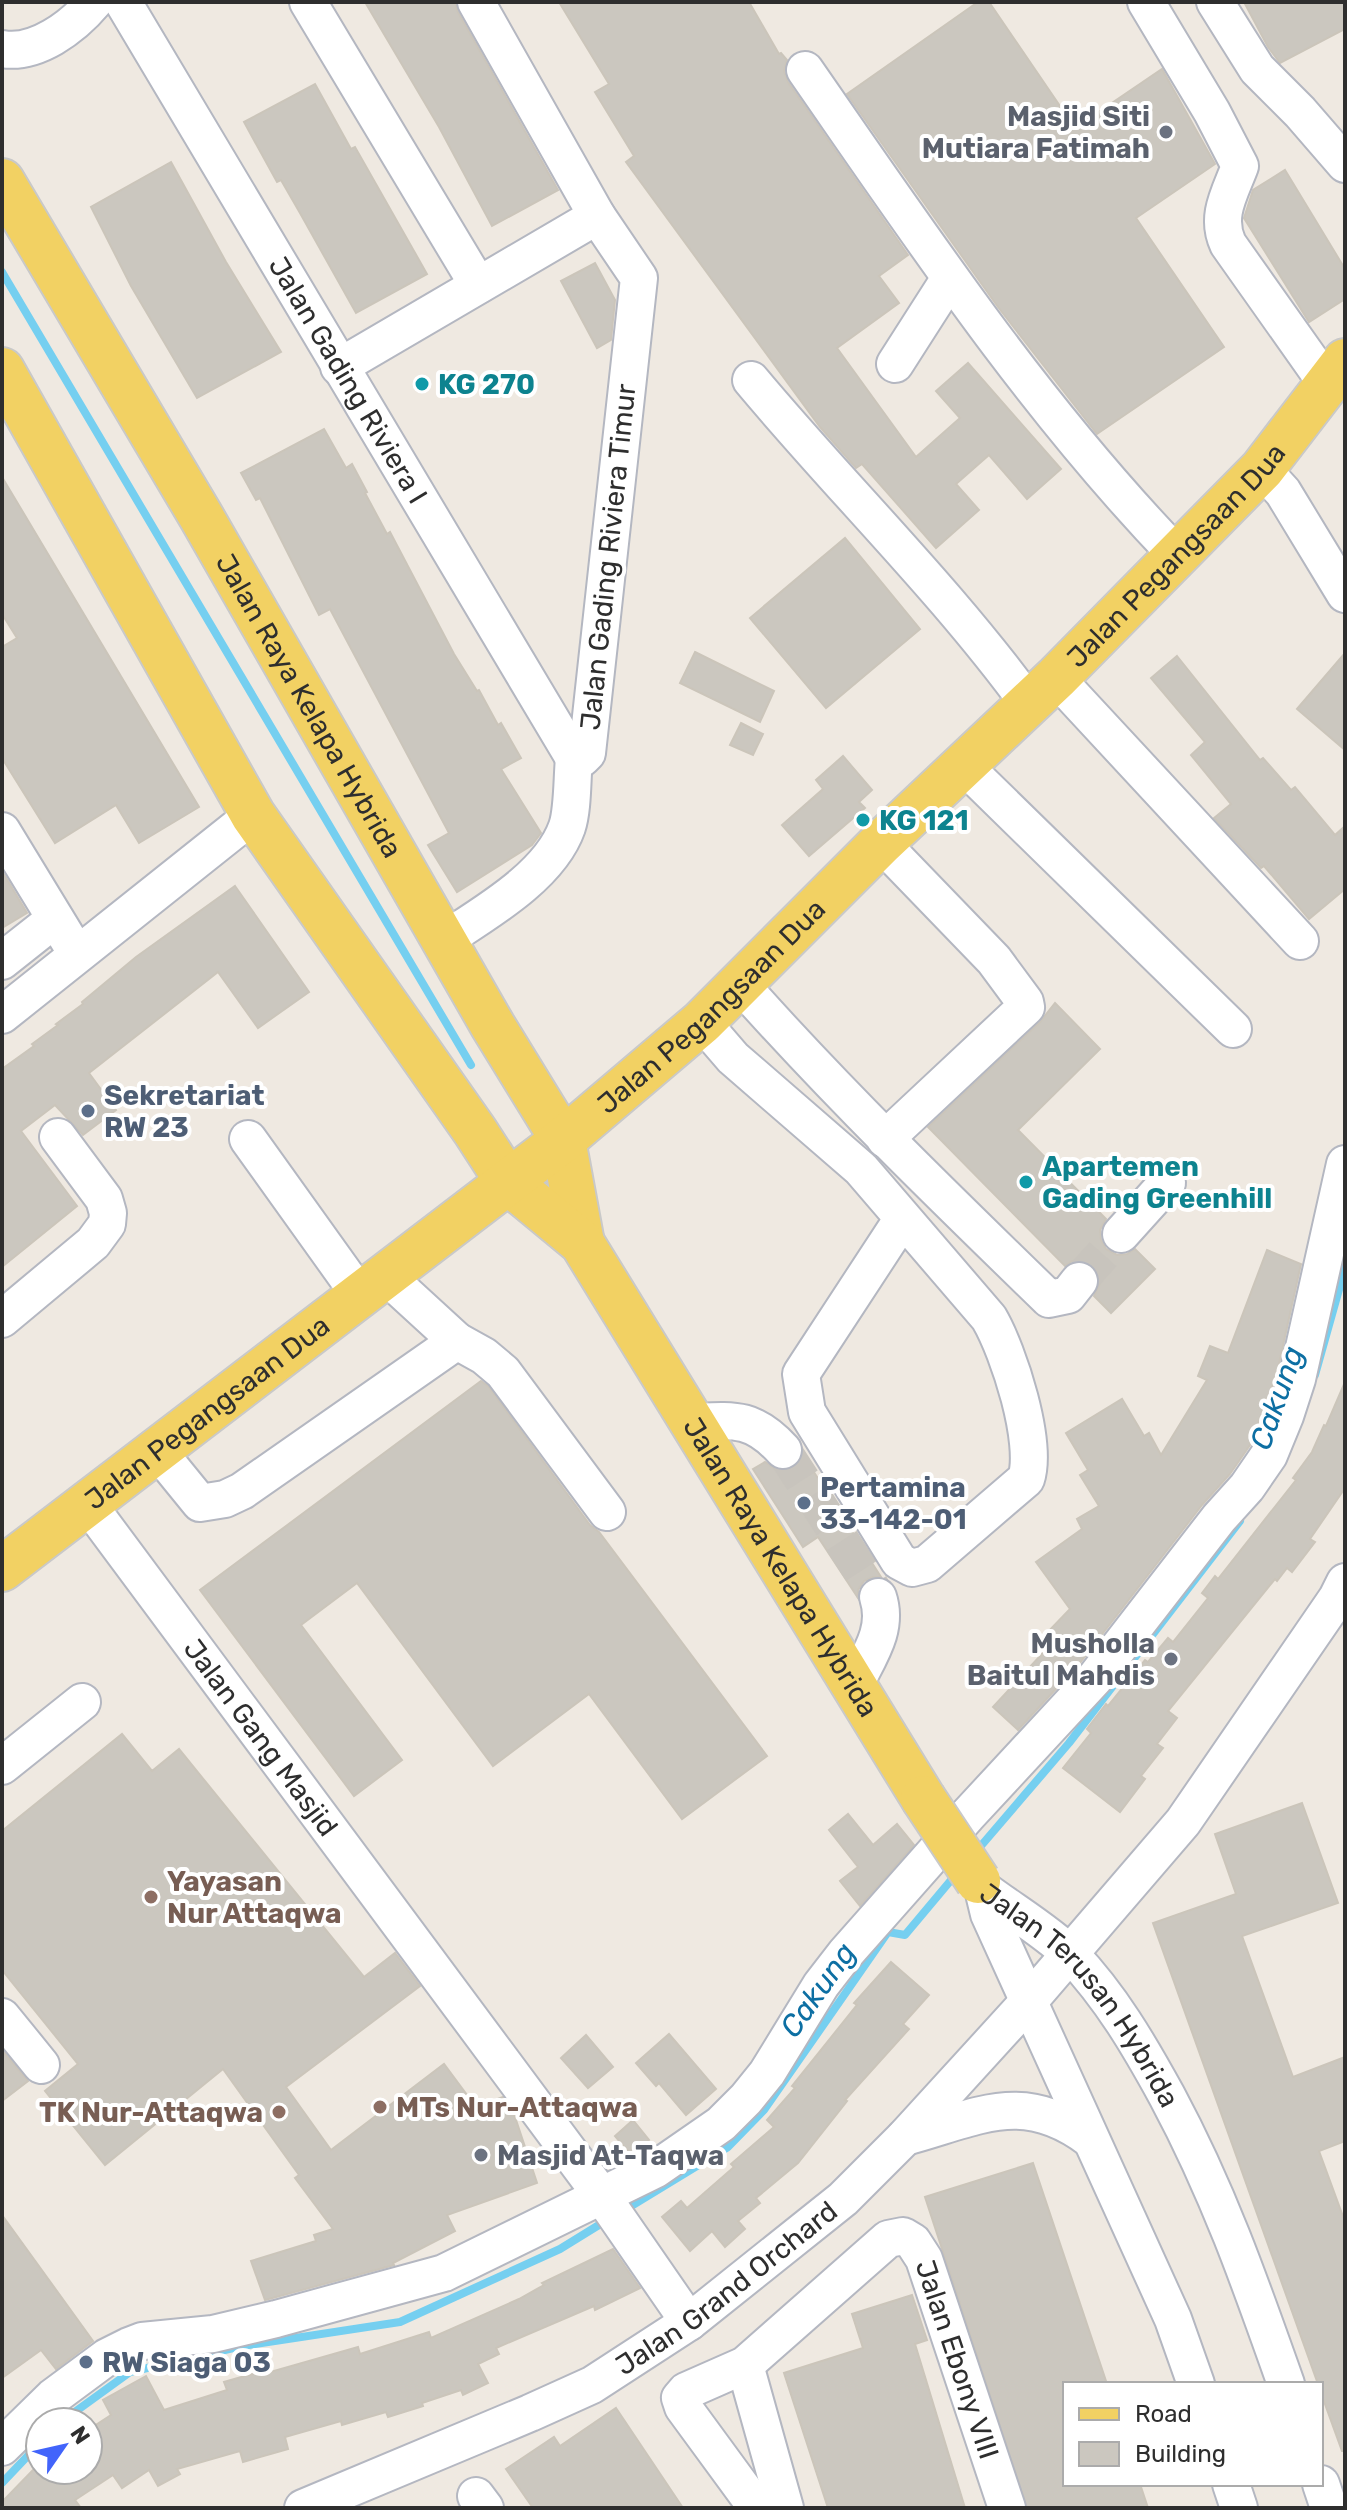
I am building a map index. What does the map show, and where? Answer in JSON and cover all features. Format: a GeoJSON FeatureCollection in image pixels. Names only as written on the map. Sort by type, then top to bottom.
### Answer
{"type":"FeatureCollection","features":[{"type":"Feature","properties":{"kind":"main road","name":"Jalan Raya Kelapa Hybrida"},"geometry":{"type":"LineString","coordinates":[[2,181],[202,518],[444,940],[563,1140],[582,1243]]}},
{"type":"Feature","properties":{"kind":"main road","name":"Jalan Raya Kelapa Hybrida"},"geometry":{"type":"LineString","coordinates":[[2,370],[253,815],[508,1182],[582,1243],[923,1798],[980,1885]]}},
{"type":"Feature","properties":{"kind":"main road","name":"Jalan Pegangsaan Dua"},"geometry":{"type":"LineString","coordinates":[[2,1569],[563,1140],[702,1022],[881,843],[1043,691],[1262,469],[1336,373]]}},
{"type":"Feature","properties":{"kind":"main road"},"geometry":{"type":"LineString","coordinates":[[508,1050],[524,1068],[560,1095],[600,1108]]}},
{"type":"Feature","properties":{"kind":"main road"},"geometry":{"type":"LineString","coordinates":[[475,1131],[492,1133],[509,1125],[523,1110],[530,1088]]}},
{"type":"Feature","properties":{"kind":"street"},"geometry":{"type":"LineString","coordinates":[[3,57],[55,36],[94,2]]}},
{"type":"Feature","properties":{"kind":"street","name":"Jalan Gading Riviera I"},"geometry":{"type":"LineString","coordinates":[[123,2],[574,758]]}},
{"type":"Feature","properties":{"kind":"street"},"geometry":{"type":"LineString","coordinates":[[308,2],[478,285]]}},
{"type":"Feature","properties":{"kind":"street"},"geometry":{"type":"LineString","coordinates":[[339,367],[597,216],[476,2]]}},
{"type":"Feature","properties":{"kind":"street"},"geometry":{"type":"LineString","coordinates":[[1146,2],[1212,112],[1240,166],[1223,209],[1221,230],[1236,255],[1336,373]]}},
{"type":"Feature","properties":{"kind":"street"},"geometry":{"type":"LineString","coordinates":[[1215,2],[1257,69],[1345,164]]}},
{"type":"Feature","properties":{"kind":"street"},"geometry":{"type":"LineString","coordinates":[[805,70],[978,318],[1138,515],[1177,555]]}},
{"type":"Feature","properties":{"kind":"street","name":"Jalan Gading Riviera Timur"},"geometry":{"type":"LineString","coordinates":[[444,940],[544,867],[567,827],[574,758],[582,758],[587,753],[639,278],[597,216]]}},
{"type":"Feature","properties":{"kind":"street"},"geometry":{"type":"LineString","coordinates":[[895,364],[950,278]]}},
{"type":"Feature","properties":{"kind":"street"},"geometry":{"type":"LineString","coordinates":[[751,380],[992,654],[1043,691],[1300,941]]}},
{"type":"Feature","properties":{"kind":"street"},"geometry":{"type":"LineString","coordinates":[[1262,469],[1276,481],[1345,594]]}},
{"type":"Feature","properties":{"kind":"street"},"geometry":{"type":"LineString","coordinates":[[964,766],[1233,1029]]}},
{"type":"Feature","properties":{"kind":"street"},"geometry":{"type":"LineString","coordinates":[[2,1015],[197,863],[253,815]]}},
{"type":"Feature","properties":{"kind":"street"},"geometry":{"type":"LineString","coordinates":[[2,831],[77,954]]}},
{"type":"Feature","properties":{"kind":"street"},"geometry":{"type":"LineString","coordinates":[[881,843],[994,960],[1026,1007],[885,1139]]}},
{"type":"Feature","properties":{"kind":"street"},"geometry":{"type":"LineString","coordinates":[[2,961],[55,919]]}},
{"type":"Feature","properties":{"kind":"street"},"geometry":{"type":"LineString","coordinates":[[740,984],[885,1139],[1049,1299],[1068,1295],[1079,1281]]}},
{"type":"Feature","properties":{"kind":"street"},"geometry":{"type":"LineString","coordinates":[[702,1022],[733,1058],[861,1169],[989,1318],[1002,1340],[1023,1415],[1030,1466],[1026,1479],[927,1564],[912,1568],[899,1561],[807,1412],[801,1388],[801,1374],[903,1218]]}},
{"type":"Feature","properties":{"kind":"street"},"geometry":{"type":"LineString","coordinates":[[3,1318],[93,1243],[107,1224],[104,1199],[58,1137]]}},
{"type":"Feature","properties":{"kind":"street"},"geometry":{"type":"LineString","coordinates":[[248,1139],[372,1285],[484,1356],[503,1372],[607,1512]]}},
{"type":"Feature","properties":{"kind":"street"},"geometry":{"type":"LineString","coordinates":[[2,2447],[63,2389],[107,2357],[129,2346],[142,2341],[226,2331],[444,2273],[605,2201],[721,2124],[767,2073],[821,1985],[845,1954],[1095,1678],[1269,1455],[1297,1379],[1345,1164]]}},
{"type":"Feature","properties":{"kind":"street"},"geometry":{"type":"LineString","coordinates":[[1121,1234],[1167,1183]]}},
{"type":"Feature","properties":{"kind":"street"},"geometry":{"type":"LineString","coordinates":[[156,1449],[200,1503],[225,1499],[242,1491],[457,1341]]}},
{"type":"Feature","properties":{"kind":"street"},"geometry":{"type":"LineString","coordinates":[[692,1422],[736,1420],[754,1425],[770,1435],[783,1450]]}},
{"type":"Feature","properties":{"kind":"street","name":"Jalan Gang Masjid"},"geometry":{"type":"LineString","coordinates":[[87,1503],[605,2201],[689,2322]]}},
{"type":"Feature","properties":{"kind":"street","name":"Jalan Grand Orchard"},"geometry":{"type":"LineString","coordinates":[[303,2508],[592,2385],[689,2322],[843,2199],[905,2137],[1030,2000],[1183,1822],[1345,1582]]}},
{"type":"Feature","properties":{"kind":"street"},"geometry":{"type":"LineString","coordinates":[[854,1686],[883,1625],[878,1597]]}},
{"type":"Feature","properties":{"kind":"street"},"geometry":{"type":"LineString","coordinates":[[2,1766],[82,1702]]}},
{"type":"Feature","properties":{"kind":"street","name":"Jalan Terusan Hybrida"},"geometry":{"type":"LineString","coordinates":[[980,1885],[1069,1953],[1134,2035],[1200,2159],[1238,2247],[1285,2382]]}},
{"type":"Feature","properties":{"kind":"street","name":"Jalan Terusan Hybrida"},"geometry":{"type":"LineString","coordinates":[[980,1885],[989,1914],[1173,2319],[1195,2382]]}},
{"type":"Feature","properties":{"kind":"street"},"geometry":{"type":"LineString","coordinates":[[2,2017],[41,2065]]}},
{"type":"Feature","properties":{"kind":"street"},"geometry":{"type":"LineString","coordinates":[[905,2137],[997,2110],[1019,2108],[1068,2124],[1090,2139]]}},
{"type":"Feature","properties":{"kind":"street","name":"Jalan Ebony VIII"},"geometry":{"type":"LineString","coordinates":[[745,2365],[888,2239],[903,2236],[913,2242],[924,2259],[1007,2508]]}},
{"type":"Feature","properties":{"kind":"street"},"geometry":{"type":"LineString","coordinates":[[757,2508],[683,2407],[680,2398],[686,2391],[745,2365],[785,2508]]}},
{"type":"Feature","properties":{"kind":"street"},"geometry":{"type":"LineString","coordinates":[[1232,2486],[1239,2508]]}},
{"type":"Feature","properties":{"kind":"street"},"geometry":{"type":"LineString","coordinates":[[1322,2486],[1329,2508]]}},
{"type":"Feature","properties":{"kind":"building"},"geometry":{"type":"Polygon","coordinates":[[[365,2],[455,2],[558,190],[492,226],[439,127],[365,2]]]}},
{"type":"Feature","properties":{"kind":"building"},"geometry":{"type":"Polygon","coordinates":[[[559,2],[749,2],[779,54],[787,60],[784,71],[788,82],[908,255],[879,276],[899,303],[837,348],[916,457],[960,418],[936,391],[968,363],[1061,469],[1027,499],[989,455],[956,484],[979,510],[936,548],[862,464],[856,468],[820,427],[626,162],[634,156],[595,92],[609,84],[559,2]]]}},
{"type":"Feature","properties":{"kind":"building"},"geometry":{"type":"Polygon","coordinates":[[[978,2],[989,2],[1075,128],[1162,69],[1215,164],[1136,218],[1224,347],[1097,434],[998,307],[847,94],[978,2]]]}},
{"type":"Feature","properties":{"kind":"building"},"geometry":{"type":"Polygon","coordinates":[[[1244,2],[1345,2],[1345,29],[1280,63],[1244,2]]]}},
{"type":"Feature","properties":{"kind":"building"},"geometry":{"type":"Polygon","coordinates":[[[315,84],[351,149],[355,147],[427,274],[356,313],[281,180],[277,182],[244,122],[315,84]]]}},
{"type":"Feature","properties":{"kind":"building"},"geometry":{"type":"Polygon","coordinates":[[[171,162],[226,262],[281,352],[197,398],[131,286],[91,207],[171,162]]]}},
{"type":"Feature","properties":{"kind":"building"},"geometry":{"type":"Polygon","coordinates":[[[1285,170],[1345,269],[1345,299],[1309,322],[1244,218],[1253,190],[1285,170]]]}},
{"type":"Feature","properties":{"kind":"building"},"geometry":{"type":"Polygon","coordinates":[[[595,263],[615,300],[611,340],[597,348],[561,281],[595,263]]]}},
{"type":"Feature","properties":{"kind":"building"},"geometry":{"type":"Polygon","coordinates":[[[324,429],[346,468],[352,464],[454,654],[521,758],[501,769],[541,833],[532,845],[457,892],[428,845],[449,833],[330,609],[319,615],[260,498],[256,500],[241,473],[324,429]]]}},
{"type":"Feature","properties":{"kind":"building"},"geometry":{"type":"Polygon","coordinates":[[[2,477],[199,807],[139,843],[116,805],[55,843],[2,758],[2,647],[17,638],[2,614],[2,477]]]}},
{"type":"Feature","properties":{"kind":"building"},"geometry":{"type":"Polygon","coordinates":[[[845,538],[920,629],[826,708],[750,618],[845,538]]]}},
{"type":"Feature","properties":{"kind":"building"},"geometry":{"type":"Polygon","coordinates":[[[695,652],[774,691],[760,722],[680,683],[695,652]]]}},
{"type":"Feature","properties":{"kind":"building"},"geometry":{"type":"Polygon","coordinates":[[[1345,653],[1345,750],[1297,709],[1345,653]]]}},
{"type":"Feature","properties":{"kind":"building"},"geometry":{"type":"Polygon","coordinates":[[[1177,656],[1260,760],[1263,758],[1291,790],[1295,787],[1335,835],[1345,826],[1345,889],[1309,919],[1264,866],[1261,868],[1214,818],[1231,804],[1191,755],[1205,742],[1151,678],[1177,656]]]}},
{"type":"Feature","properties":{"kind":"building"},"geometry":{"type":"Polygon","coordinates":[[[741,723],[763,734],[753,755],[730,745],[741,723]]]}},
{"type":"Feature","properties":{"kind":"building"},"geometry":{"type":"Polygon","coordinates":[[[843,756],[872,790],[859,802],[865,808],[809,856],[782,825],[823,789],[816,780],[843,756]]]}},
{"type":"Feature","properties":{"kind":"building"},"geometry":{"type":"Polygon","coordinates":[[[2,871],[27,913],[2,928],[2,871]]]}},
{"type":"Feature","properties":{"kind":"building"},"geometry":{"type":"Polygon","coordinates":[[[235,886],[309,992],[258,1028],[218,972],[89,1073],[116,1110],[83,1135],[55,1105],[21,1131],[77,1206],[2,1267],[2,1069],[34,1046],[32,1044],[136,957],[235,886]]]}},
{"type":"Feature","properties":{"kind":"building","name":"Apartemen Gading Greenhill"},"geometry":{"type":"Polygon","coordinates":[[[1055,1003],[1100,1049],[1018,1130],[1106,1219],[1100,1230],[1106,1249],[1117,1255],[1135,1249],[1155,1269],[1111,1313],[1094,1296],[1100,1283],[1093,1265],[1081,1260],[1065,1266],[928,1127],[1040,1022],[1055,1003]]]}},
{"type":"Feature","properties":{"kind":"building"},"geometry":{"type":"Polygon","coordinates":[[[1267,1250],[1301,1264],[1277,1373],[1250,1445],[1079,1664],[1018,1730],[993,1707],[1053,1642],[1045,1635],[1070,1609],[1036,1562],[1082,1529],[1077,1519],[1099,1506],[1080,1475],[1088,1470],[1066,1433],[1122,1399],[1144,1436],[1149,1433],[1161,1455],[1207,1380],[1198,1376],[1210,1346],[1228,1353],[1267,1250]]]}},
{"type":"Feature","properties":{"kind":"building"},"geometry":{"type":"Polygon","coordinates":[[[481,1381],[488,1386],[767,1756],[682,1819],[589,1694],[493,1766],[357,1583],[301,1625],[402,1760],[354,1796],[200,1590],[481,1381]]]}},
{"type":"Feature","properties":{"kind":"building"},"geometry":{"type":"Polygon","coordinates":[[[1345,1382],[1345,1488],[1310,1539],[1315,1542],[1292,1572],[1287,1568],[1277,1581],[1275,1579],[1168,1711],[1177,1718],[1157,1744],[1163,1748],[1141,1776],[1145,1779],[1120,1812],[1063,1768],[1091,1733],[1087,1729],[1106,1704],[1108,1706],[1145,1660],[1148,1662],[1168,1638],[1173,1642],[1208,1598],[1202,1593],[1215,1576],[1218,1579],[1296,1480],[1293,1478],[1312,1452],[1345,1382]]]}},
{"type":"Feature","properties":{"kind":"building","name":"Pertamina 33-142-01"},"geometry":{"type":"Polygon","coordinates":[[[803,1455],[881,1577],[864,1581],[858,1590],[858,1598],[818,1537],[803,1547],[753,1469],[765,1462],[777,1470],[789,1470],[798,1464],[803,1455]]]}},
{"type":"Feature","properties":{"kind":"building","name":"Yayasan Nur Attaqwa"},"geometry":{"type":"Polygon","coordinates":[[[122,1734],[152,1771],[179,1749],[364,1977],[395,1953],[420,1986],[286,2087],[331,2150],[444,2064],[476,2107],[503,2097],[513,2111],[537,2183],[447,2215],[455,2231],[394,2265],[265,2300],[251,2261],[316,2241],[314,2235],[333,2229],[295,2178],[299,2175],[223,2069],[105,2165],[45,2091],[78,2064],[2,1970],[2,1831],[122,1734]]]}},
{"type":"Feature","properties":{"kind":"building"},"geometry":{"type":"Polygon","coordinates":[[[1302,1803],[1338,1903],[1242,1936],[1293,2077],[1345,2057],[1345,2141],[1319,2151],[1345,2222],[1345,2451],[1342,2451],[1323,2399],[1323,2382],[1317,2382],[1153,1923],[1236,1894],[1215,1834],[1302,1803]]]}},
{"type":"Feature","properties":{"kind":"building"},"geometry":{"type":"Polygon","coordinates":[[[848,1814],[873,1845],[897,1824],[914,1845],[860,1906],[840,1881],[858,1867],[829,1830],[848,1814]]]}},
{"type":"Feature","properties":{"kind":"building"},"geometry":{"type":"Polygon","coordinates":[[[891,1962],[929,1995],[903,2024],[909,2029],[845,2100],[798,2163],[756,2198],[760,2203],[738,2221],[745,2229],[725,2247],[712,2231],[690,2251],[662,2217],[681,2201],[687,2208],[774,2127],[767,2120],[857,2005],[854,2003],[891,1962]]]}},
{"type":"Feature","properties":{"kind":"building"},"geometry":{"type":"Polygon","coordinates":[[[669,2034],[716,2089],[686,2115],[659,2083],[656,2086],[636,2063],[669,2034]]]}},
{"type":"Feature","properties":{"kind":"building"},"geometry":{"type":"Polygon","coordinates":[[[586,2035],[613,2067],[588,2088],[561,2058],[586,2035]]]}},
{"type":"Feature","properties":{"kind":"building"},"geometry":{"type":"Polygon","coordinates":[[[2,2050],[28,2081],[2,2101],[2,2050]]]}},
{"type":"Feature","properties":{"kind":"building"},"geometry":{"type":"Polygon","coordinates":[[[633,2120],[649,2140],[632,2156],[615,2136],[633,2120]]]}},
{"type":"Feature","properties":{"kind":"building"},"geometry":{"type":"Polygon","coordinates":[[[1033,2163],[1106,2382],[1063,2382],[1063,2486],[1141,2486],[1148,2508],[1027,2508],[925,2197],[1033,2163]]]}},
{"type":"Feature","properties":{"kind":"building"},"geometry":{"type":"Polygon","coordinates":[[[2,2215],[93,2341],[56,2369],[41,2350],[2,2378],[2,2215]]]}},
{"type":"Feature","properties":{"kind":"building"},"geometry":{"type":"Polygon","coordinates":[[[613,2249],[640,2288],[595,2310],[594,2306],[496,2348],[499,2354],[478,2364],[488,2383],[463,2395],[461,2390],[388,2417],[386,2412],[285,2437],[288,2449],[243,2462],[240,2451],[177,2469],[180,2474],[158,2486],[149,2470],[122,2488],[113,2475],[104,2481],[104,2420],[111,2415],[103,2400],[146,2376],[164,2410],[227,2390],[224,2382],[259,2372],[260,2375],[358,2347],[360,2354],[429,2332],[431,2338],[519,2299],[544,2285],[542,2283],[613,2249]]]}},
{"type":"Feature","properties":{"kind":"building"},"geometry":{"type":"Polygon","coordinates":[[[912,2295],[927,2340],[915,2344],[965,2508],[828,2508],[784,2373],[863,2348],[852,2314],[912,2295]]]}},
{"type":"Feature","properties":{"kind":"building"},"geometry":{"type":"Polygon","coordinates":[[[616,2408],[683,2508],[533,2508],[506,2469],[554,2437],[560,2446],[616,2408]]]}},
{"type":"Feature","properties":{"kind":"building"},"geometry":{"type":"Polygon","coordinates":[[[24,2479],[24,2486],[96,2486],[75,2500],[81,2508],[2,2508],[2,2502],[24,2479]]]}},
{"type":"Feature","properties":{"kind":"waterway"},"geometry":{"type":"LineString","coordinates":[[2,272],[471,1065]]}},
{"type":"Feature","properties":{"kind":"waterway","name":"Cakung"},"geometry":{"type":"LineString","coordinates":[[1315,1375],[1345,1268]]}},
{"type":"Feature","properties":{"kind":"waterway","name":"Cakung"},"geometry":{"type":"LineString","coordinates":[[974,1854],[1069,1743],[1240,1521]]}},
{"type":"Feature","properties":{"kind":"waterway","name":"Cakung"},"geometry":{"type":"LineString","coordinates":[[623,2211],[728,2147],[764,2110],[888,1932],[905,1935],[957,1873]]}},
{"type":"Feature","properties":{"kind":"waterway","name":"Cakung"},"geometry":{"type":"LineString","coordinates":[[83,2406],[130,2372],[242,2346],[400,2322],[560,2249],[607,2220]]}},
{"type":"Feature","properties":{"kind":"waterway","name":"Cakung"},"geometry":{"type":"LineString","coordinates":[[2,2483],[24,2460]]}},
{"type":"Feature","properties":{"kind":"tunnel"},"geometry":{"type":"LineString","coordinates":[[1079,1281],[1121,1234]]}},
{"type":"Feature","properties":{"kind":"tunnel"},"geometry":{"type":"LineString","coordinates":[[783,1450],[878,1597]]}},
{"type":"Feature","properties":{"kind":"place","name":"Masjid Siti Mutiara Fatimah"},"geometry":{"type":"Point","coordinates":[1166,132]}},
{"type":"Feature","properties":{"kind":"place","name":"KG 270"},"geometry":{"type":"Point","coordinates":[422,384]}},
{"type":"Feature","properties":{"kind":"place","name":"KG 121"},"geometry":{"type":"Point","coordinates":[863,820]}},
{"type":"Feature","properties":{"kind":"place","name":"Sekretariat RW 23"},"geometry":{"type":"Point","coordinates":[88,1111]}},
{"type":"Feature","properties":{"kind":"place","name":"Apartemen Gading Greenhill"},"geometry":{"type":"Point","coordinates":[1026,1182]}},
{"type":"Feature","properties":{"kind":"place","name":"Pertamina 33-142-01"},"geometry":{"type":"Point","coordinates":[804,1503]}},
{"type":"Feature","properties":{"kind":"place","name":"Musholla Baitul Mahdis"},"geometry":{"type":"Point","coordinates":[1171,1659]}},
{"type":"Feature","properties":{"kind":"place","name":"Yayasan Nur Attaqwa"},"geometry":{"type":"Point","coordinates":[151,1897]}},
{"type":"Feature","properties":{"kind":"place","name":"MTs Nur-Attaqwa"},"geometry":{"type":"Point","coordinates":[380,2107]}},
{"type":"Feature","properties":{"kind":"place","name":"TK Nur-Attaqwa"},"geometry":{"type":"Point","coordinates":[279,2112]}},
{"type":"Feature","properties":{"kind":"place","name":"Masjid At-Taqwa"},"geometry":{"type":"Point","coordinates":[481,2155]}},
{"type":"Feature","properties":{"kind":"place","name":"RW Siaga 03"},"geometry":{"type":"Point","coordinates":[86,2362]}}]}
